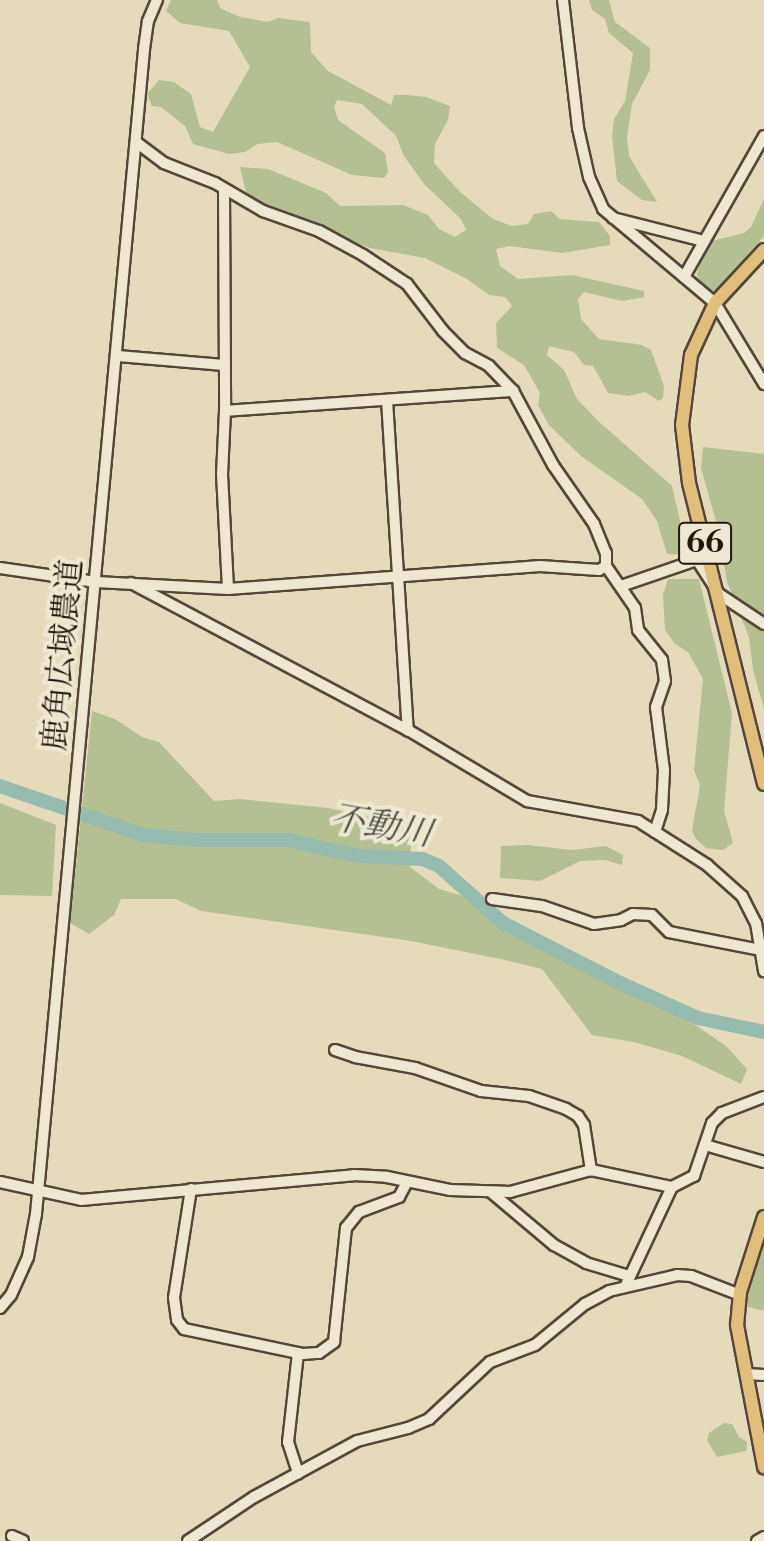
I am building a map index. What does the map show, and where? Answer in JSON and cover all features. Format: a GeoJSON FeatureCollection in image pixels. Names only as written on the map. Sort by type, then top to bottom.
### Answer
{"type":"FeatureCollection","features":[{"type":"Feature","properties":{"kind":"main road","name":"66"},"geometry":{"type":"LineString","coordinates":[[764,250],[715,303],[691,355],[682,425],[689,483],[764,784]]}},
{"type":"Feature","properties":{"kind":"main road"},"geometry":{"type":"LineString","coordinates":[[763,1221],[740,1295],[737,1325],[764,1467]]}},
{"type":"Feature","properties":{"kind":"street","name":"鹿角広域農道"},"geometry":{"type":"LineString","coordinates":[[0,1308],[11,1295],[28,1257],[38,1190],[148,21],[157,0]]}},
{"type":"Feature","properties":{"kind":"street"},"geometry":{"type":"LineString","coordinates":[[563,0],[583,155],[594,190],[612,218],[715,303],[764,384]]}},
{"type":"Feature","properties":{"kind":"street"},"geometry":{"type":"LineString","coordinates":[[684,277],[764,136]]}},
{"type":"Feature","properties":{"kind":"street"},"geometry":{"type":"LineString","coordinates":[[136,142],[164,163],[263,211],[319,231],[407,284],[443,331],[465,353],[489,366],[513,391],[553,465],[594,524],[606,553],[606,566],[635,608],[638,630],[662,660],[665,681],[656,707],[664,770],[662,810],[655,832]]}},
{"type":"Feature","properties":{"kind":"street"},"geometry":{"type":"LineString","coordinates":[[224,190],[225,411],[222,474],[228,589]]}},
{"type":"Feature","properties":{"kind":"street"},"geometry":{"type":"LineString","coordinates":[[612,218],[704,241]]}},
{"type":"Feature","properties":{"kind":"street"},"geometry":{"type":"LineString","coordinates":[[117,356],[225,365]]}},
{"type":"Feature","properties":{"kind":"street"},"geometry":{"type":"LineString","coordinates":[[225,411],[513,391]]}},
{"type":"Feature","properties":{"kind":"street"},"geometry":{"type":"LineString","coordinates":[[387,400],[408,730]]}},
{"type":"Feature","properties":{"kind":"street"},"geometry":{"type":"LineString","coordinates":[[621,586],[697,560],[716,590],[764,624]]}},
{"type":"Feature","properties":{"kind":"street"},"geometry":{"type":"LineString","coordinates":[[0,568],[96,582],[228,589],[540,566],[599,570],[606,566]]}},
{"type":"Feature","properties":{"kind":"street"},"geometry":{"type":"LineString","coordinates":[[131,583],[408,730],[527,801],[638,821],[707,865],[742,896],[756,923],[763,969]]}},
{"type":"Feature","properties":{"kind":"street"},"geometry":{"type":"LineString","coordinates":[[492,899],[542,906],[594,924],[621,920],[633,914],[652,915],[669,932],[761,950]]}},
{"type":"Feature","properties":{"kind":"street"},"geometry":{"type":"LineString","coordinates":[[335,1050],[355,1057],[415,1068],[481,1091],[529,1096],[566,1109],[584,1125],[591,1170]]}},
{"type":"Feature","properties":{"kind":"street"},"geometry":{"type":"LineString","coordinates":[[627,1280],[672,1187],[694,1176],[712,1123],[722,1113],[764,1097]]}},
{"type":"Feature","properties":{"kind":"street"},"geometry":{"type":"LineString","coordinates":[[705,1145],[764,1162]]}},
{"type":"Feature","properties":{"kind":"street"},"geometry":{"type":"LineString","coordinates":[[0,1182],[81,1200],[354,1175],[492,1193],[510,1192],[591,1170],[672,1187]]}},
{"type":"Feature","properties":{"kind":"street"},"geometry":{"type":"LineString","coordinates":[[191,1189],[174,1298],[177,1320],[184,1329],[298,1353],[319,1353],[334,1342],[346,1228],[359,1212],[399,1197],[407,1182]]}},
{"type":"Feature","properties":{"kind":"street"},"geometry":{"type":"LineString","coordinates":[[492,1193],[554,1245],[627,1280]]}},
{"type":"Feature","properties":{"kind":"street"},"geometry":{"type":"LineString","coordinates":[[188,1541],[298,1473],[357,1441],[408,1428],[429,1419],[490,1362],[535,1345],[585,1304],[627,1280],[691,1276],[740,1295]]}},
{"type":"Feature","properties":{"kind":"street"},"geometry":{"type":"LineString","coordinates":[[298,1353],[288,1442],[298,1473]]}},
{"type":"Feature","properties":{"kind":"street"},"geometry":{"type":"LineString","coordinates":[[746,1374],[764,1375]]}},
{"type":"Feature","properties":{"kind":"street"},"geometry":{"type":"LineString","coordinates":[[757,1541],[764,1537]]}},
{"type":"Feature","properties":{"kind":"green space"},"geometry":{"type":"Polygon","coordinates":[[[171,0],[217,0],[220,8],[240,17],[268,22],[278,18],[310,22],[311,52],[328,71],[391,105],[394,95],[407,95],[426,97],[450,106],[448,120],[435,144],[434,163],[459,191],[493,219],[512,226],[528,224],[534,214],[551,211],[560,219],[599,222],[610,236],[610,245],[562,253],[509,246],[496,249],[500,266],[518,279],[572,275],[644,291],[644,297],[622,301],[584,292],[578,299],[581,319],[599,339],[642,345],[651,350],[664,386],[663,398],[659,401],[645,392],[629,396],[608,393],[593,366],[584,365],[574,352],[549,346],[547,355],[564,370],[577,399],[597,420],[672,486],[688,555],[667,554],[657,521],[642,499],[581,456],[549,425],[538,405],[540,393],[524,365],[497,348],[496,323],[512,306],[505,297],[489,295],[467,279],[425,258],[370,248],[248,201],[240,167],[268,169],[326,193],[340,206],[403,205],[428,215],[439,229],[455,237],[466,230],[461,219],[424,184],[404,156],[396,136],[362,104],[337,100],[334,107],[338,120],[385,153],[388,172],[384,178],[352,175],[277,142],[257,144],[245,152],[229,154],[193,144],[185,126],[161,107],[152,106],[147,94],[159,80],[174,82],[191,94],[200,127],[213,132],[250,67],[229,31],[180,23],[166,11],[171,0]]]}},
{"type":"Feature","properties":{"kind":"green space"},"geometry":{"type":"Polygon","coordinates":[[[589,0],[609,0],[615,22],[650,48],[650,70],[632,104],[627,137],[629,156],[657,202],[642,200],[617,181],[612,136],[614,119],[625,101],[633,53],[609,33],[605,19],[592,10],[589,0]]]}},
{"type":"Feature","properties":{"kind":"green space"},"geometry":{"type":"Polygon","coordinates":[[[764,199],[764,236],[715,290],[708,292],[702,289],[697,275],[700,261],[712,241],[744,233],[751,227],[764,199]]]}},
{"type":"Feature","properties":{"kind":"green space"},"geometry":{"type":"Polygon","coordinates":[[[703,447],[764,454],[764,709],[753,670],[749,637],[727,582],[718,528],[701,468],[703,447]]]}},
{"type":"Feature","properties":{"kind":"green space"},"geometry":{"type":"Polygon","coordinates":[[[668,579],[699,579],[732,713],[724,811],[733,843],[723,850],[706,848],[695,838],[692,830],[700,786],[694,770],[703,679],[688,652],[675,644],[665,630],[663,595],[668,579]]]}},
{"type":"Feature","properties":{"kind":"green space"},"geometry":{"type":"Polygon","coordinates":[[[92,711],[115,719],[142,737],[159,742],[214,801],[240,799],[328,808],[402,824],[411,837],[410,867],[439,889],[460,895],[498,921],[697,1026],[726,1046],[747,1069],[741,1084],[682,1056],[634,1042],[592,1035],[542,969],[505,960],[411,941],[201,911],[176,899],[121,899],[114,915],[89,934],[70,923],[92,711]]]}},
{"type":"Feature","properties":{"kind":"green space"},"geometry":{"type":"Polygon","coordinates":[[[0,803],[56,825],[52,896],[0,895],[0,803]]]}},
{"type":"Feature","properties":{"kind":"green space"},"geometry":{"type":"Polygon","coordinates":[[[528,845],[572,850],[606,846],[623,855],[622,865],[605,860],[580,861],[540,881],[500,878],[501,846],[528,845]]]}},
{"type":"Feature","properties":{"kind":"green space"},"geometry":{"type":"Polygon","coordinates":[[[764,1240],[764,1311],[745,1306],[764,1240]]]}},
{"type":"Feature","properties":{"kind":"green space"},"geometry":{"type":"Polygon","coordinates":[[[724,1423],[732,1424],[739,1437],[747,1442],[746,1451],[717,1457],[707,1440],[709,1433],[724,1423]]]}},
{"type":"Feature","properties":{"kind":"waterway","name":"不動川"},"geometry":{"type":"LineString","coordinates":[[0,786],[143,835],[199,840],[288,840],[358,856],[422,859],[439,866],[503,923],[620,983],[698,1018],[764,1032]]}}]}
